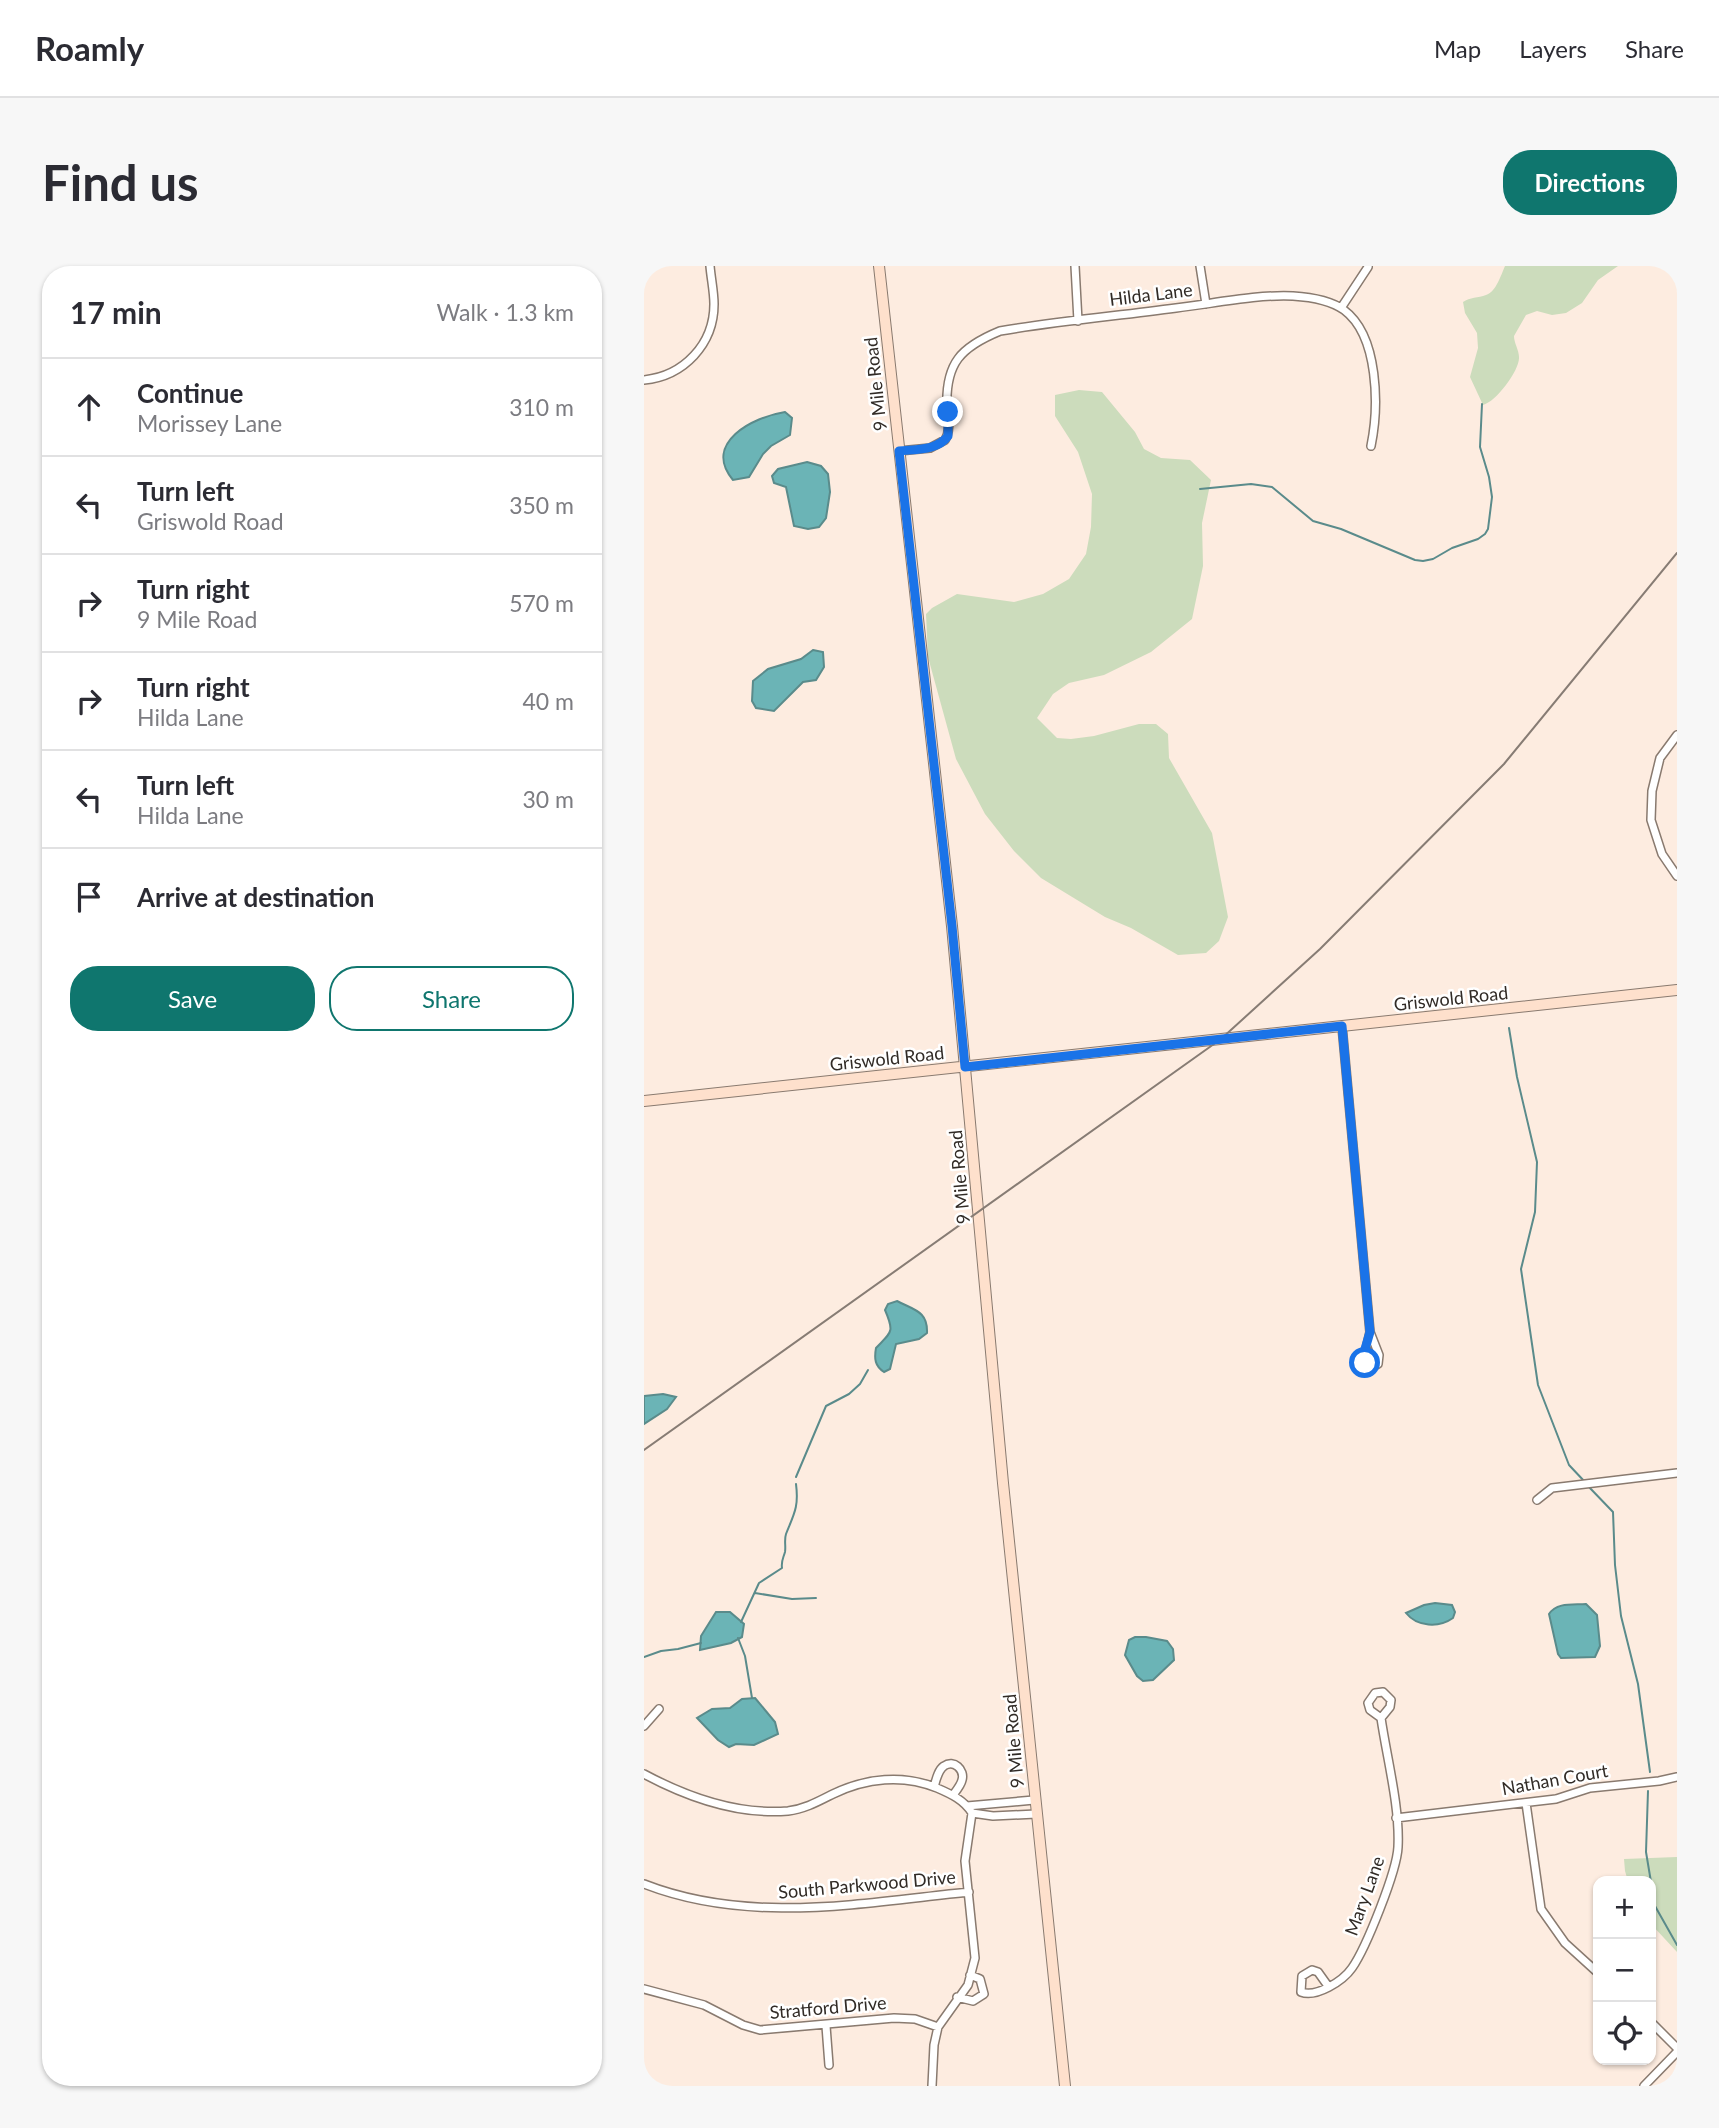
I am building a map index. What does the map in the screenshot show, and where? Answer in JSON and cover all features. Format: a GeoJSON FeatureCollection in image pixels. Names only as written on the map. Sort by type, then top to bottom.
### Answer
{"type":"FeatureCollection","features":[{"type":"Feature","properties":{"kind":"street"},"geometry":{"type":"LineString","coordinates":[[644,380],[673,372],[694,357],[709,334],[714,304],[710,266]]}},
{"type":"Feature","properties":{"kind":"street","name":"9 Mile Road"},"geometry":{"type":"LineString","coordinates":[[879,266],[952,926],[1034,1800],[1065,2086]]}},
{"type":"Feature","properties":{"kind":"street"},"geometry":{"type":"LineString","coordinates":[[1075,266],[1078,321]]}},
{"type":"Feature","properties":{"kind":"street"},"geometry":{"type":"LineString","coordinates":[[1200,266],[1206,304]]}},
{"type":"Feature","properties":{"kind":"street"},"geometry":{"type":"LineString","coordinates":[[1368,267],[1341,308],[1352,317],[1368,344],[1376,407],[1371,446]]}},
{"type":"Feature","properties":{"kind":"street","name":"Hilda Lane"},"geometry":{"type":"LineString","coordinates":[[899,451],[930,448],[945,440],[949,431],[947,385],[951,369],[961,353],[977,341],[1000,331],[1206,304],[1290,296],[1316,299],[1341,308]]}},
{"type":"Feature","properties":{"kind":"street"},"geometry":{"type":"LineString","coordinates":[[1677,735],[1660,758],[1652,791],[1651,820],[1662,854],[1677,876]]}},
{"type":"Feature","properties":{"kind":"street","name":"Griswold Road"},"geometry":{"type":"LineString","coordinates":[[644,1101],[1677,990]]}},
{"type":"Feature","properties":{"kind":"street"},"geometry":{"type":"LineString","coordinates":[[1342,1026],[1370,1332]]}},
{"type":"Feature","properties":{"kind":"street"},"geometry":{"type":"LineString","coordinates":[[1537,1500],[1552,1488],[1677,1473]]}},
{"type":"Feature","properties":{"kind":"street"},"geometry":{"type":"LineString","coordinates":[[644,1726],[659,1709]]}},
{"type":"Feature","properties":{"kind":"street","name":"Mary Lane"},"geometry":{"type":"LineString","coordinates":[[1328,1986],[1351,1970],[1388,1888],[1398,1850],[1396,1818],[1381,1718]]}},
{"type":"Feature","properties":{"kind":"street"},"geometry":{"type":"LineString","coordinates":[[934,1787],[942,1767],[949,1763],[957,1765],[961,1769],[962,1781],[953,1795]]}},
{"type":"Feature","properties":{"kind":"street"},"geometry":{"type":"LineString","coordinates":[[644,1774],[693,1797],[733,1806],[778,1811],[801,1808],[860,1782],[899,1779],[934,1787],[953,1795],[970,1809],[993,1816],[1036,1814]]}},
{"type":"Feature","properties":{"kind":"street","name":"Nathan Court"},"geometry":{"type":"LineString","coordinates":[[1396,1818],[1556,1799],[1590,1788],[1659,1782],[1677,1777]]}},
{"type":"Feature","properties":{"kind":"street"},"geometry":{"type":"LineString","coordinates":[[970,1809],[1034,1800]]}},
{"type":"Feature","properties":{"kind":"street"},"geometry":{"type":"LineString","coordinates":[[1526,1803],[1541,1909],[1565,1943],[1593,1968]]}},
{"type":"Feature","properties":{"kind":"street"},"geometry":{"type":"LineString","coordinates":[[932,2086],[933,2045],[938,2027],[968,1984],[975,1958],[965,1861],[970,1809]]}},
{"type":"Feature","properties":{"kind":"street","name":"South Parkwood Drive"},"geometry":{"type":"LineString","coordinates":[[644,1884],[702,1902],[776,1909],[969,1892]]}},
{"type":"Feature","properties":{"kind":"street"},"geometry":{"type":"LineString","coordinates":[[957,1997],[973,2001],[984,1994],[980,1979],[970,1975]]}},
{"type":"Feature","properties":{"kind":"street","name":"Stratford Drive"},"geometry":{"type":"LineString","coordinates":[[644,1989],[704,2005],[743,2025],[760,2030],[894,2018],[915,2019],[938,2027]]}},
{"type":"Feature","properties":{"kind":"street"},"geometry":{"type":"LineString","coordinates":[[826,2026],[829,2066]]}},
{"type":"Feature","properties":{"kind":"street"},"geometry":{"type":"LineString","coordinates":[[1644,2086],[1677,2050],[1656,2027]]}},
{"type":"Feature","properties":{"kind":"green space"},"geometry":{"type":"Polygon","coordinates":[[[1505,266],[1618,266],[1598,280],[1582,303],[1566,313],[1552,315],[1537,311],[1526,315],[1514,336],[1519,357],[1516,370],[1500,392],[1483,405],[1470,377],[1478,348],[1477,333],[1465,313],[1463,302],[1490,293],[1498,283],[1505,266]]]}},
{"type":"Feature","properties":{"kind":"green space"},"geometry":{"type":"Polygon","coordinates":[[[1079,390],[1102,392],[1135,432],[1144,449],[1161,458],[1190,460],[1211,480],[1202,523],[1203,566],[1192,619],[1151,652],[1104,675],[1069,683],[1053,694],[1037,718],[1057,738],[1094,736],[1139,724],[1156,724],[1168,734],[1169,758],[1212,833],[1228,917],[1219,941],[1206,953],[1178,955],[1131,928],[1105,917],[1041,878],[1014,851],[985,814],[956,759],[928,657],[926,614],[932,608],[957,594],[1014,602],[1043,594],[1069,579],[1086,554],[1091,527],[1092,494],[1078,452],[1055,416],[1055,395],[1079,390]]]}},
{"type":"Feature","properties":{"kind":"green space"},"geometry":{"type":"Polygon","coordinates":[[[1677,1857],[1677,1952],[1656,1929],[1656,1876],[1626,1876],[1624,1859],[1677,1857]]]}},
{"type":"Feature","properties":{"kind":"water"},"geometry":{"type":"Polygon","coordinates":[[[785,412],[792,418],[790,435],[763,454],[749,477],[733,480],[725,467],[724,454],[727,444],[746,426],[785,412]]]}},
{"type":"Feature","properties":{"kind":"water"},"geometry":{"type":"Polygon","coordinates":[[[807,462],[821,466],[828,474],[830,492],[826,518],[819,527],[808,529],[794,526],[786,487],[774,483],[772,476],[778,469],[807,462]]]}},
{"type":"Feature","properties":{"kind":"water"},"geometry":{"type":"Polygon","coordinates":[[[813,650],[823,652],[824,667],[816,680],[803,682],[774,711],[756,708],[752,701],[753,681],[768,669],[801,659],[813,650]]]}},
{"type":"Feature","properties":{"kind":"water"},"geometry":{"type":"Polygon","coordinates":[[[897,1301],[922,1316],[927,1333],[919,1339],[896,1344],[890,1369],[884,1372],[876,1362],[876,1348],[891,1328],[885,1310],[888,1304],[897,1301]]]}},
{"type":"Feature","properties":{"kind":"water"},"geometry":{"type":"Polygon","coordinates":[[[663,1394],[676,1397],[667,1409],[644,1424],[644,1396],[663,1394]]]}},
{"type":"Feature","properties":{"kind":"water"},"geometry":{"type":"Polygon","coordinates":[[[1586,1604],[1597,1615],[1600,1646],[1595,1657],[1561,1658],[1549,1614],[1561,1606],[1586,1604]]]}},
{"type":"Feature","properties":{"kind":"water"},"geometry":{"type":"Polygon","coordinates":[[[1424,1605],[1452,1605],[1455,1612],[1453,1618],[1435,1625],[1416,1621],[1406,1613],[1424,1605]]]}},
{"type":"Feature","properties":{"kind":"water"},"geometry":{"type":"Polygon","coordinates":[[[716,1612],[730,1612],[744,1624],[742,1637],[731,1643],[700,1650],[701,1636],[716,1612]]]}},
{"type":"Feature","properties":{"kind":"water"},"geometry":{"type":"Polygon","coordinates":[[[1135,1637],[1167,1641],[1173,1649],[1174,1660],[1153,1680],[1143,1681],[1137,1676],[1125,1655],[1129,1640],[1135,1637]]]}},
{"type":"Feature","properties":{"kind":"water"},"geometry":{"type":"Polygon","coordinates":[[[755,1698],[775,1722],[778,1734],[754,1745],[736,1744],[729,1747],[718,1740],[697,1718],[712,1709],[730,1708],[742,1699],[755,1698]]]}},
{"type":"Feature","properties":{"kind":"waterway"},"geometry":{"type":"LineString","coordinates":[[1200,489],[1251,484],[1272,487],[1313,521],[1341,529],[1415,560],[1433,559],[1452,548],[1478,539],[1488,529],[1492,497],[1480,447],[1482,404]]}},
{"type":"Feature","properties":{"kind":"waterway"},"geometry":{"type":"LineString","coordinates":[[1509,1028],[1517,1077],[1537,1162],[1535,1212],[1521,1269],[1538,1385],[1569,1465],[1585,1482]]}},
{"type":"Feature","properties":{"kind":"waterway"},"geometry":{"type":"LineString","coordinates":[[796,1477],[826,1406],[849,1394],[860,1384],[868,1370]]}},
{"type":"Feature","properties":{"kind":"waterway"},"geometry":{"type":"LineString","coordinates":[[741,1622],[759,1583],[782,1568],[785,1536],[796,1505],[796,1484]]}},
{"type":"Feature","properties":{"kind":"waterway"},"geometry":{"type":"LineString","coordinates":[[1588,1486],[1613,1512],[1621,1616],[1638,1684],[1650,1772]]}},
{"type":"Feature","properties":{"kind":"waterway"},"geometry":{"type":"LineString","coordinates":[[755,1593],[792,1599],[816,1598]]}},
{"type":"Feature","properties":{"kind":"waterway"},"geometry":{"type":"LineString","coordinates":[[738,1638],[745,1656],[752,1698]]}},
{"type":"Feature","properties":{"kind":"waterway"},"geometry":{"type":"LineString","coordinates":[[644,1657],[701,1643]]}},
{"type":"Feature","properties":{"kind":"waterway"},"geometry":{"type":"LineString","coordinates":[[1648,1791],[1646,1852],[1655,1906],[1677,1945]]}},
{"type":"Feature","properties":{"kind":"railway"},"geometry":{"type":"LineString","coordinates":[[644,1450],[1221,1039],[1320,949],[1504,764],[1677,553]]}},
{"type":"Feature","properties":{"kind":"route"},"geometry":{"type":"LineString","coordinates":[[948,412],[948,436],[940,444],[930,448],[899,451],[965,1067],[1342,1026],[1370,1332],[1365,1349],[1365,1363]]}}]}
